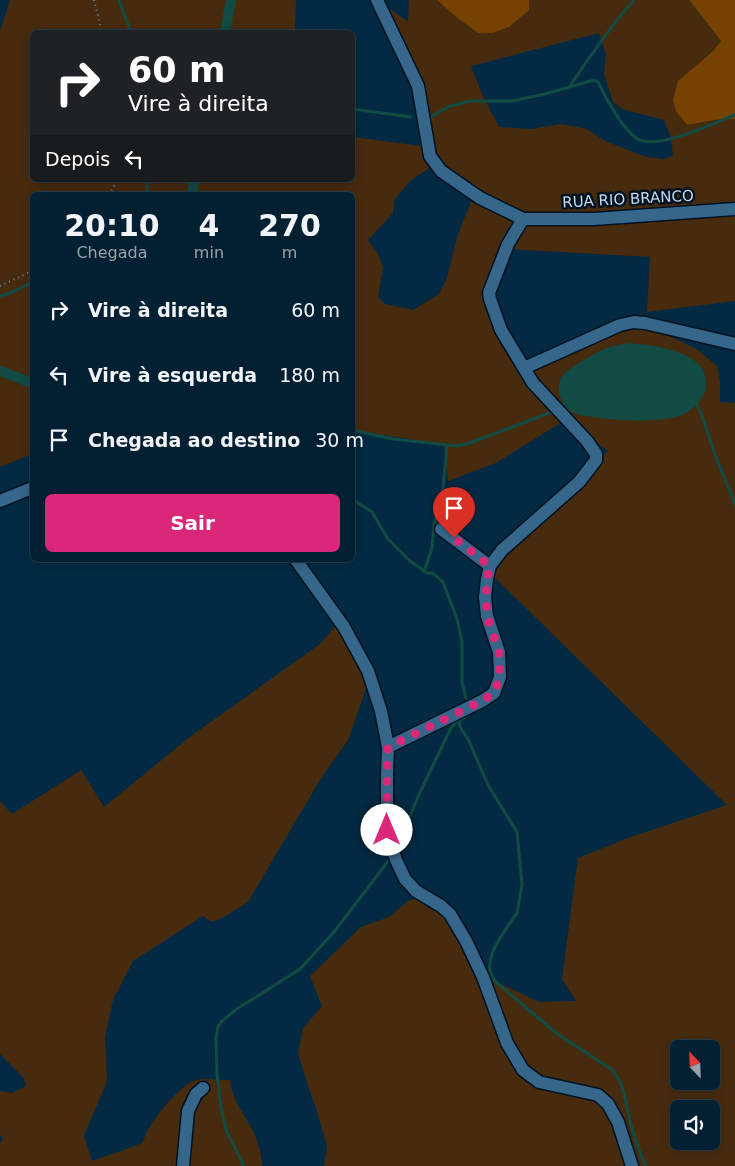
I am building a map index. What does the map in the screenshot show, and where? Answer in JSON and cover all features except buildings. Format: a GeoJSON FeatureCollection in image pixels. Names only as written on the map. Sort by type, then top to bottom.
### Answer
{"type":"FeatureCollection","features":[{"type":"Feature","properties":{"kind":"street"},"geometry":{"type":"LineString","coordinates":[[377,0],[418,86],[430,156],[441,171],[472,193],[523,219],[508,244],[489,293],[501,330],[533,383],[587,441],[596,454],[596,460],[579,482],[502,550],[490,566],[487,579],[487,616],[499,652],[500,669],[500,677],[494,693],[482,701],[388,747]]}},
{"type":"Feature","properties":{"kind":"street","name":"RUA RIO BRANCO"},"geometry":{"type":"LineString","coordinates":[[523,219],[594,219],[735,209]]}},
{"type":"Feature","properties":{"kind":"street"},"geometry":{"type":"LineString","coordinates":[[524,368],[620,325],[634,322],[735,344]]}},
{"type":"Feature","properties":{"kind":"street"},"geometry":{"type":"LineString","coordinates":[[0,501],[30,489]]}},
{"type":"Feature","properties":{"kind":"street"},"geometry":{"type":"LineString","coordinates":[[441,529],[490,566]]}},
{"type":"Feature","properties":{"kind":"street"},"geometry":{"type":"LineString","coordinates":[[298,562],[344,627],[368,671],[381,710],[388,747],[387,830],[396,860],[405,879],[416,891],[441,906],[450,914],[466,941],[483,977],[508,1043],[523,1070],[538,1082],[598,1095],[608,1104],[618,1122],[632,1166]]}},
{"type":"Feature","properties":{"kind":"street"},"geometry":{"type":"LineString","coordinates":[[184,1166],[188,1111],[196,1094],[203,1088]]}},
{"type":"Feature","properties":{"kind":"path"},"geometry":{"type":"LineString","coordinates":[[94,0],[102,30]]}},
{"type":"Feature","properties":{"kind":"path"},"geometry":{"type":"LineString","coordinates":[[0,286],[30,272]]}},
{"type":"Feature","properties":{"kind":"shaded area"},"geometry":{"type":"Polygon","coordinates":[[[10,0],[296,0],[295,30],[30,30],[30,182],[355,182],[355,137],[422,146],[422,86],[380,2],[408,22],[409,0],[437,0],[456,17],[480,33],[529,10],[529,0],[689,0],[721,41],[713,51],[678,81],[687,125],[721,119],[735,119],[735,301],[647,312],[650,257],[508,249],[488,296],[521,371],[630,324],[654,330],[698,350],[717,366],[720,381],[720,402],[735,403],[735,1166],[324,1166],[327,1146],[298,1053],[303,1028],[322,1006],[310,976],[361,927],[389,917],[408,901],[417,898],[447,906],[484,976],[539,1002],[576,1001],[562,979],[578,858],[631,837],[727,805],[488,571],[608,451],[580,430],[562,422],[496,463],[448,481],[444,445],[355,430],[355,192],[30,192],[30,455],[0,467],[0,31],[10,0]],[[599,33],[471,66],[482,94],[499,127],[532,129],[561,124],[587,129],[605,141],[646,157],[663,159],[673,156],[671,138],[664,120],[622,109],[613,102],[604,74],[606,54],[599,33]],[[438,162],[410,181],[394,200],[393,213],[368,240],[378,254],[383,267],[378,297],[385,304],[413,310],[439,294],[447,278],[458,234],[474,195],[438,162]]]}},
{"type":"Feature","properties":{"kind":"shaded area"},"geometry":{"type":"Polygon","coordinates":[[[437,0],[529,0],[529,10],[509,27],[492,33],[478,33],[437,0]]]}},
{"type":"Feature","properties":{"kind":"shaded area"},"geometry":{"type":"Polygon","coordinates":[[[689,0],[735,0],[735,119],[721,119],[687,125],[676,111],[673,100],[678,81],[713,51],[721,41],[689,0]]]}},
{"type":"Feature","properties":{"kind":"shaded area"},"geometry":{"type":"Polygon","coordinates":[[[629,343],[664,348],[689,357],[698,364],[704,372],[706,390],[696,405],[687,413],[679,416],[643,421],[616,420],[580,415],[566,407],[562,402],[559,389],[559,382],[563,376],[582,361],[598,352],[612,346],[629,343]]]}},
{"type":"Feature","properties":{"kind":"shaded area"},"geometry":{"type":"Polygon","coordinates":[[[337,624],[361,663],[366,689],[348,740],[320,780],[248,902],[212,922],[203,916],[133,961],[113,1000],[105,1037],[107,1081],[84,1136],[92,1161],[124,1150],[142,1143],[148,1129],[158,1114],[186,1085],[200,1079],[230,1080],[235,1099],[257,1142],[262,1166],[0,1166],[0,1144],[3,1138],[0,1135],[0,1091],[12,1093],[26,1086],[24,1078],[0,1054],[0,801],[12,814],[81,770],[104,807],[191,736],[320,644],[337,624]]]}},
{"type":"Feature","properties":{"kind":"waterway"},"geometry":{"type":"LineString","coordinates":[[119,0],[130,30]]}},
{"type":"Feature","properties":{"kind":"waterway"},"geometry":{"type":"LineString","coordinates":[[225,30],[231,0]]}},
{"type":"Feature","properties":{"kind":"waterway"},"geometry":{"type":"LineString","coordinates":[[570,86],[600,42],[634,0]]}},
{"type":"Feature","properties":{"kind":"waterway"},"geometry":{"type":"LineString","coordinates":[[427,119],[450,106],[471,101],[512,101],[594,80],[598,82],[610,105],[628,131],[640,140],[649,142],[673,138],[735,115]]}},
{"type":"Feature","properties":{"kind":"waterway"},"geometry":{"type":"LineString","coordinates":[[355,109],[411,117]]}},
{"type":"Feature","properties":{"kind":"waterway"},"geometry":{"type":"LineString","coordinates":[[147,182],[147,192]]}},
{"type":"Feature","properties":{"kind":"waterway"},"geometry":{"type":"LineString","coordinates":[[192,192],[194,182]]}},
{"type":"Feature","properties":{"kind":"waterway"},"geometry":{"type":"LineString","coordinates":[[0,296],[30,283]]}},
{"type":"Feature","properties":{"kind":"waterway"},"geometry":{"type":"LineString","coordinates":[[0,371],[30,382]]}},
{"type":"Feature","properties":{"kind":"waterway"},"geometry":{"type":"LineString","coordinates":[[696,402],[735,504]]}},
{"type":"Feature","properties":{"kind":"waterway"},"geometry":{"type":"LineString","coordinates":[[355,431],[393,439],[457,446],[470,443],[552,412]]}},
{"type":"Feature","properties":{"kind":"waterway"},"geometry":{"type":"LineString","coordinates":[[424,572],[432,548],[434,525],[442,499],[447,445]]}},
{"type":"Feature","properties":{"kind":"waterway"},"geometry":{"type":"LineString","coordinates":[[355,501],[372,512],[388,539],[409,560],[427,573],[432,573],[443,582],[457,619],[462,642],[462,682],[466,698]]}},
{"type":"Feature","properties":{"kind":"waterway"},"geometry":{"type":"LineString","coordinates":[[397,846],[451,728],[455,723],[468,715],[468,712]]}},
{"type":"Feature","properties":{"kind":"waterway"},"geometry":{"type":"LineString","coordinates":[[459,721],[460,727],[469,741],[488,785],[517,832],[522,885],[517,913],[495,946],[491,956],[491,974],[496,982],[556,1033],[611,1069],[616,1075],[624,1093],[633,1132],[646,1166]]}},
{"type":"Feature","properties":{"kind":"waterway"},"geometry":{"type":"LineString","coordinates":[[244,1166],[226,1130],[221,1107],[217,1075],[216,1037],[218,1027],[221,1022],[238,1008],[300,969],[334,932],[389,860]]}},
{"type":"Feature","properties":{"kind":"route"},"geometry":{"type":"LineString","coordinates":[[387,830],[388,747],[482,701],[494,693],[500,677],[499,652],[487,616],[487,579],[490,566],[454,538]]}}]}
